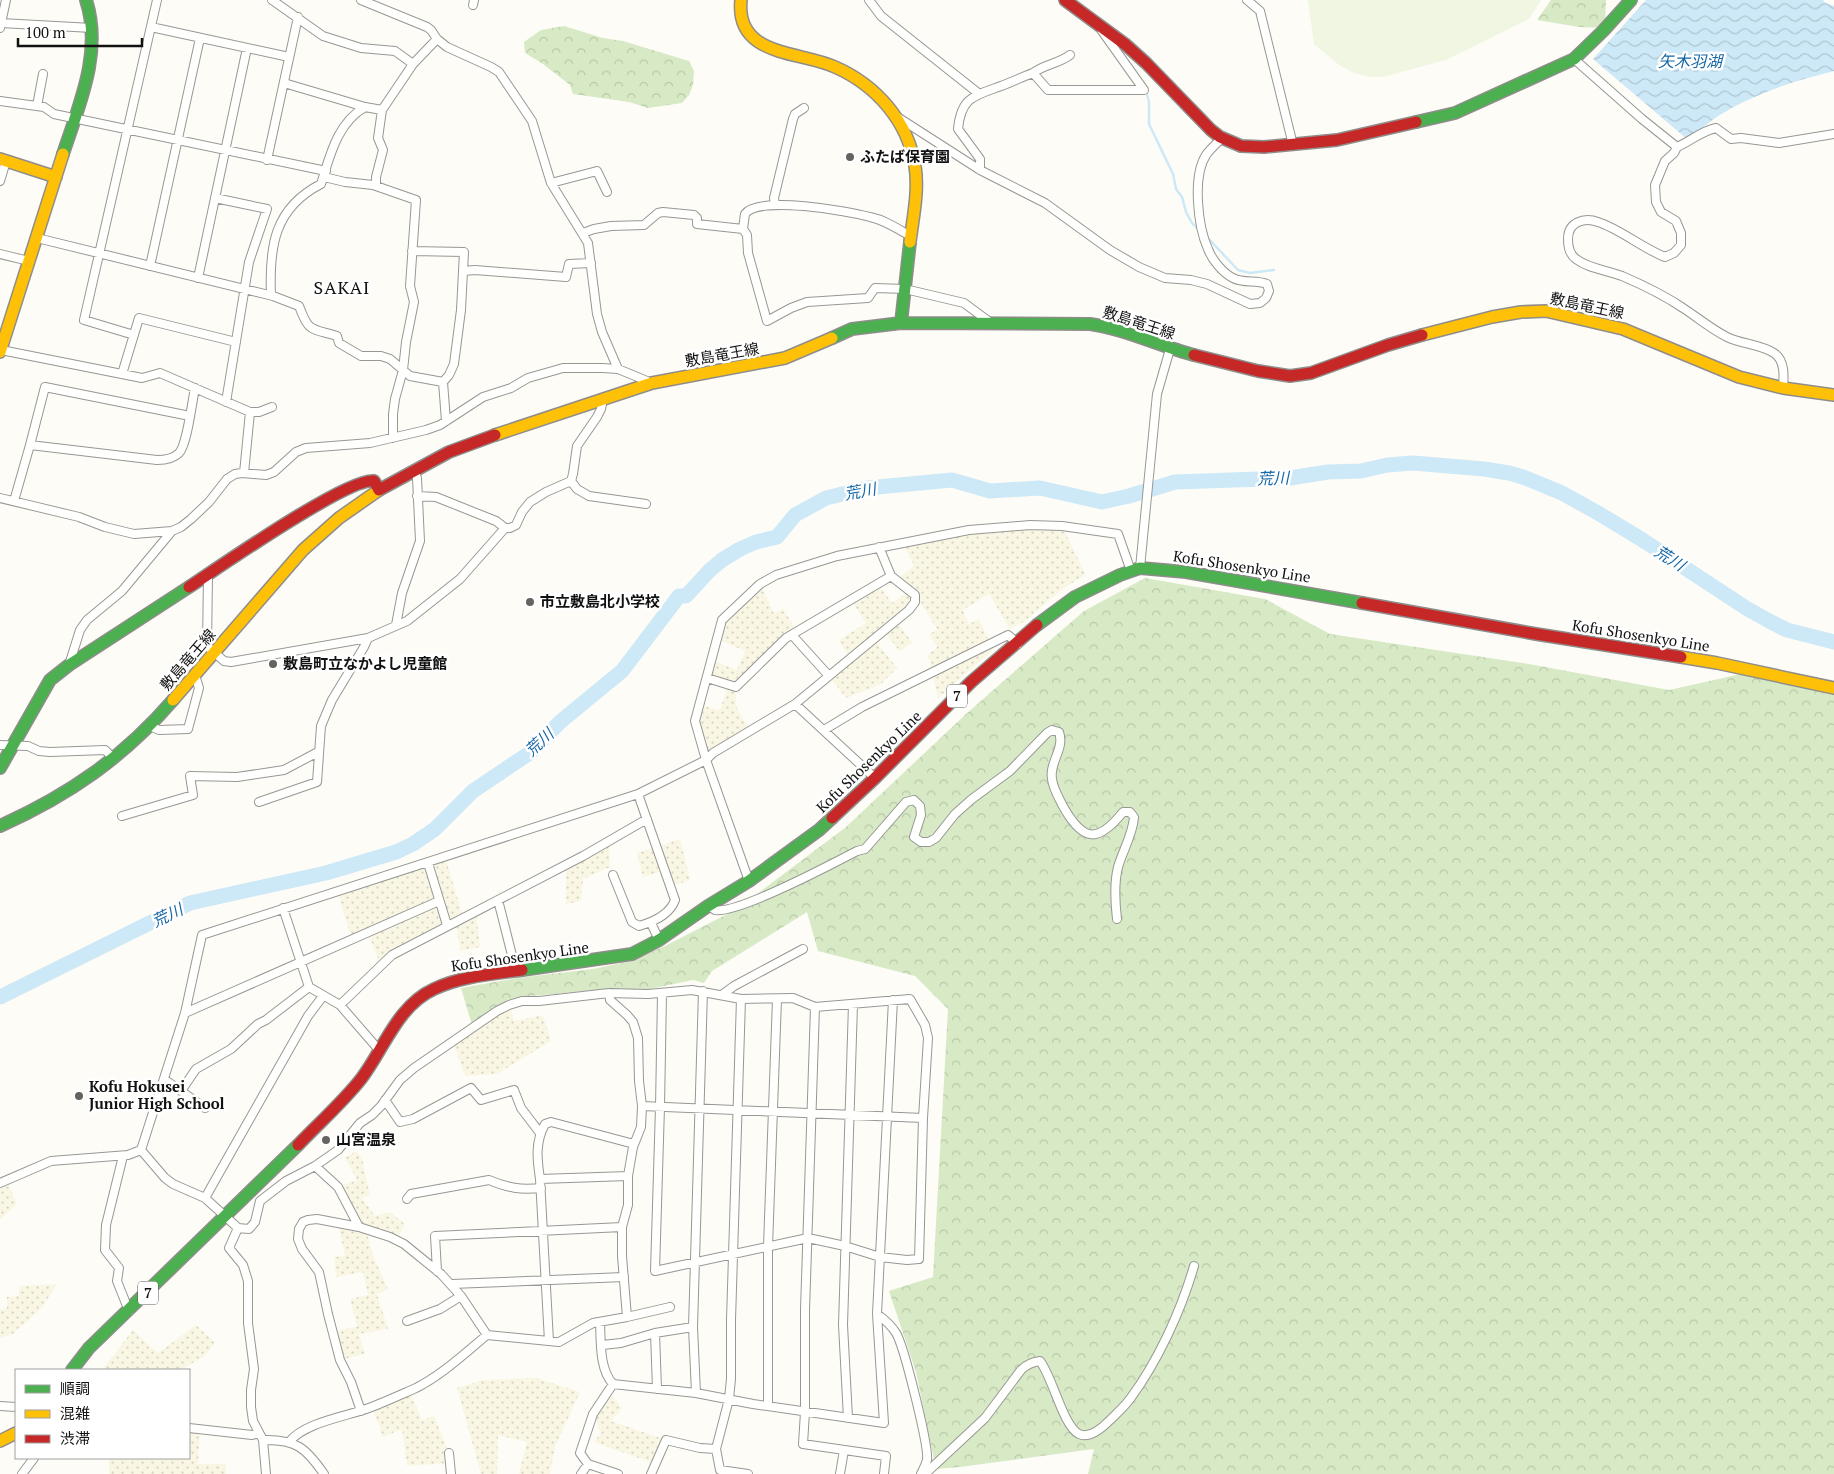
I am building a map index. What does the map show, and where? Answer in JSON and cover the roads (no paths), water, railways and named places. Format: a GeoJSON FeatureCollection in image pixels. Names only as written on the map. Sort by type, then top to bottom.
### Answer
{"type":"FeatureCollection","features":[{"type":"Feature","properties":{"kind":"main road"},"geometry":{"type":"LineString","coordinates":[[0,351],[87,79],[92,52],[92,28],[90,10],[86,0]]}},
{"type":"Feature","properties":{"kind":"main road"},"geometry":{"type":"LineString","coordinates":[[741,0],[741,16],[744,25],[749,33],[760,43],[847,72],[886,101],[897,117],[909,141],[916,170],[916,204],[901,323]]}},
{"type":"Feature","properties":{"kind":"main road"},"geometry":{"type":"LineString","coordinates":[[1065,0],[1146,63],[1211,130],[1222,138],[1241,146],[1250,147],[1337,140],[1449,115],[1466,109],[1574,59],[1603,31],[1630,0]]}},
{"type":"Feature","properties":{"kind":"main road"},"geometry":{"type":"LineString","coordinates":[[3,160],[56,177]]}},
{"type":"Feature","properties":{"kind":"main road","name":"敷島竜王線"},"geometry":{"type":"LineString","coordinates":[[0,826],[65,793],[114,759],[150,726],[303,550],[339,518],[379,490],[449,452],[603,399],[652,383],[785,358],[852,329],[901,323],[1090,324],[1111,327],[1170,349],[1258,371],[1290,376],[1311,373],[1388,345],[1431,332],[1492,317],[1521,312],[1546,311],[1623,329],[1739,377],[1784,388],[1834,394]]}},
{"type":"Feature","properties":{"kind":"main road"},"geometry":{"type":"LineString","coordinates":[[0,768],[50,680],[69,665],[307,510],[368,480],[374,481],[379,490]]}},
{"type":"Feature","properties":{"kind":"main road","name":"Kofu Shosenkyo Line"},"geometry":{"type":"LineString","coordinates":[[73,1369],[89,1348],[345,1098],[362,1078],[406,1009],[420,997],[433,988],[458,979],[632,954],[659,940],[708,906],[750,881],[820,830],[971,682],[1018,644],[1043,620],[1091,588],[1136,570],[1186,572],[1536,634],[1717,663],[1834,688]]}},
{"type":"Feature","properties":{"kind":"main road"},"geometry":{"type":"LineString","coordinates":[[0,1441],[15,1434]]}},
{"type":"Feature","properties":{"kind":"street"},"geometry":{"type":"LineString","coordinates":[[6,0],[0,26],[92,28]]}},
{"type":"Feature","properties":{"kind":"street"},"geometry":{"type":"LineString","coordinates":[[134,335],[84,320],[157,0]]}},
{"type":"Feature","properties":{"kind":"street"},"geometry":{"type":"LineString","coordinates":[[272,0],[323,36],[361,48],[395,51],[413,64]]}},
{"type":"Feature","properties":{"kind":"street"},"geometry":{"type":"LineString","coordinates":[[361,0],[427,27],[432,30],[436,39],[447,48],[492,67],[506,81],[532,121],[551,183],[588,243],[597,314],[602,332],[618,369]]}},
{"type":"Feature","properties":{"kind":"street"},"geometry":{"type":"LineString","coordinates":[[869,0],[881,16],[978,94]]}},
{"type":"Feature","properties":{"kind":"street"},"geometry":{"type":"LineString","coordinates":[[1248,0],[1260,11],[1293,145]]}},
{"type":"Feature","properties":{"kind":"street"},"geometry":{"type":"LineString","coordinates":[[267,160],[298,17]]}},
{"type":"Feature","properties":{"kind":"street"},"geometry":{"type":"LineString","coordinates":[[1033,73],[1048,90],[1144,90],[1097,24]]}},
{"type":"Feature","properties":{"kind":"street"},"geometry":{"type":"LineString","coordinates":[[151,27],[289,57]]}},
{"type":"Feature","properties":{"kind":"street"},"geometry":{"type":"LineString","coordinates":[[150,266],[200,38]]}},
{"type":"Feature","properties":{"kind":"street"},"geometry":{"type":"LineString","coordinates":[[376,186],[376,177],[383,150],[378,138],[382,110],[413,64],[436,39]]}},
{"type":"Feature","properties":{"kind":"street"},"geometry":{"type":"LineString","coordinates":[[198,278],[247,48]]}},
{"type":"Feature","properties":{"kind":"street"},"geometry":{"type":"LineString","coordinates":[[980,170],[980,159],[958,129],[959,114],[964,105],[978,94],[1033,73],[1041,67],[1061,62],[1070,56]]}},
{"type":"Feature","properties":{"kind":"street"},"geometry":{"type":"LineString","coordinates":[[1574,59],[1642,119],[1677,146]]}},
{"type":"Feature","properties":{"kind":"street"},"geometry":{"type":"LineString","coordinates":[[37,106],[43,74]]}},
{"type":"Feature","properties":{"kind":"street"},"geometry":{"type":"LineString","coordinates":[[284,83],[365,107],[382,110]]}},
{"type":"Feature","properties":{"kind":"street"},"geometry":{"type":"LineString","coordinates":[[0,101],[44,107],[54,114],[75,119],[225,150],[325,174],[345,182],[376,186],[416,200],[410,286],[414,302],[406,342],[403,370],[395,399],[393,438]]}},
{"type":"Feature","properties":{"kind":"street"},"geometry":{"type":"LineString","coordinates":[[271,296],[272,251],[279,228],[294,204],[306,192],[321,184],[339,134],[353,116],[365,107]]}},
{"type":"Feature","properties":{"kind":"street"},"geometry":{"type":"LineString","coordinates":[[774,205],[774,198],[793,119],[795,114],[804,108]]}},
{"type":"Feature","properties":{"kind":"street"},"geometry":{"type":"LineString","coordinates":[[897,117],[980,170],[1045,203],[1110,250],[1140,267],[1165,278],[1191,280],[1207,284],[1250,304],[1260,303],[1266,298],[1269,291],[1267,284],[1261,281],[1244,282],[1233,278],[1219,266],[1209,252],[1202,233],[1198,197],[1199,176],[1206,155],[1222,138]]}},
{"type":"Feature","properties":{"kind":"street"},"geometry":{"type":"LineString","coordinates":[[1784,388],[1783,367],[1779,358],[1773,352],[1729,338],[1654,291],[1620,275],[1574,259],[1569,251],[1568,238],[1570,228],[1577,222],[1588,219],[1599,222],[1665,257],[1674,253],[1681,245],[1681,233],[1676,221],[1662,212],[1656,202],[1655,185],[1666,161],[1674,153],[1677,146],[1686,143],[1706,130],[1716,128],[1731,138],[1779,143],[1834,134]]}},
{"type":"Feature","properties":{"kind":"street"},"geometry":{"type":"LineString","coordinates":[[0,181],[3,160]]}},
{"type":"Feature","properties":{"kind":"street"},"geometry":{"type":"LineString","coordinates":[[551,183],[597,171],[607,192]]}},
{"type":"Feature","properties":{"kind":"street"},"geometry":{"type":"LineString","coordinates":[[215,198],[267,209],[249,262],[226,402]]}},
{"type":"Feature","properties":{"kind":"street"},"geometry":{"type":"LineString","coordinates":[[743,230],[747,211],[774,205],[795,205],[871,217],[912,237]]}},
{"type":"Feature","properties":{"kind":"street"},"geometry":{"type":"LineString","coordinates":[[582,233],[611,226],[644,224],[658,213],[663,212],[694,215],[697,218],[697,224],[743,230],[747,235],[748,253],[767,321],[807,302],[868,298],[875,288],[905,289],[964,303],[990,323]]}},
{"type":"Feature","properties":{"kind":"street"},"geometry":{"type":"LineString","coordinates":[[37,238],[245,289],[300,306],[309,327],[337,336],[339,343],[361,356],[381,356],[390,359],[410,376],[443,382]]}},
{"type":"Feature","properties":{"kind":"street"},"geometry":{"type":"LineString","coordinates":[[412,251],[464,252],[461,310],[454,364],[450,375],[443,382],[446,421]]}},
{"type":"Feature","properties":{"kind":"street"},"geometry":{"type":"LineString","coordinates":[[0,254],[29,261]]}},
{"type":"Feature","properties":{"kind":"street"},"geometry":{"type":"LineString","coordinates":[[463,271],[475,270],[566,277],[569,264],[591,263]]}},
{"type":"Feature","properties":{"kind":"street"},"geometry":{"type":"LineString","coordinates":[[122,374],[139,318],[236,342]]}},
{"type":"Feature","properties":{"kind":"street"},"geometry":{"type":"LineString","coordinates":[[1136,570],[1141,553],[1157,394],[1170,349]]}},
{"type":"Feature","properties":{"kind":"street"},"geometry":{"type":"LineString","coordinates":[[0,351],[142,378],[160,373],[250,412],[259,412],[272,406]]}},
{"type":"Feature","properties":{"kind":"street"},"geometry":{"type":"LineString","coordinates":[[0,498],[79,517],[105,527],[134,534],[172,531],[191,519],[209,502],[227,479],[235,474],[266,475],[274,472],[296,452],[306,448],[370,443],[426,430],[446,421],[482,397],[511,388],[528,378],[563,368],[618,369],[652,383]]}},
{"type":"Feature","properties":{"kind":"street"},"geometry":{"type":"LineString","coordinates":[[14,502],[45,386],[190,416]]}},
{"type":"Feature","properties":{"kind":"street"},"geometry":{"type":"LineString","coordinates":[[30,445],[168,460],[180,453],[185,441],[195,388]]}},
{"type":"Feature","properties":{"kind":"street"},"geometry":{"type":"LineString","coordinates":[[571,481],[577,446],[597,417],[603,399]]}},
{"type":"Feature","properties":{"kind":"street"},"geometry":{"type":"LineString","coordinates":[[244,473],[250,412]]}},
{"type":"Feature","properties":{"kind":"street"},"geometry":{"type":"LineString","coordinates":[[396,625],[402,593],[420,541],[417,478],[414,470]]}},
{"type":"Feature","properties":{"kind":"street"},"geometry":{"type":"LineString","coordinates":[[571,481],[578,489],[589,496],[646,504]]}},
{"type":"Feature","properties":{"kind":"street"},"geometry":{"type":"LineString","coordinates":[[417,496],[436,497],[496,521],[505,528],[510,528],[516,525],[522,512],[530,502],[546,492],[571,481]]}},
{"type":"Feature","properties":{"kind":"street"},"geometry":{"type":"LineString","coordinates":[[750,881],[706,760],[695,721],[722,620],[760,584],[776,575],[837,556],[969,530],[1030,525],[1062,526],[1118,534],[1136,570]]}},
{"type":"Feature","properties":{"kind":"street"},"geometry":{"type":"LineString","coordinates":[[208,575],[207,646],[224,661],[231,662],[368,638],[407,621],[460,578],[505,528]]}},
{"type":"Feature","properties":{"kind":"street"},"geometry":{"type":"LineString","coordinates":[[69,665],[80,630],[87,620],[122,591],[172,531]]}},
{"type":"Feature","properties":{"kind":"street"},"geometry":{"type":"LineString","coordinates":[[141,1150],[185,1013],[202,936],[283,908],[638,794],[706,760],[713,753],[795,704],[909,610],[915,602],[915,595],[910,589],[891,576],[879,547]]}},
{"type":"Feature","properties":{"kind":"street"},"geometry":{"type":"LineString","coordinates":[[707,678],[736,687],[792,634],[891,576]]}},
{"type":"Feature","properties":{"kind":"street"},"geometry":{"type":"LineString","coordinates":[[792,634],[829,676]]}},
{"type":"Feature","properties":{"kind":"street"},"geometry":{"type":"LineString","coordinates":[[824,730],[862,707],[1008,635],[1018,644]]}},
{"type":"Feature","properties":{"kind":"street"},"geometry":{"type":"LineString","coordinates":[[259,802],[317,782],[321,726],[332,700],[368,638]]}},
{"type":"Feature","properties":{"kind":"street"},"geometry":{"type":"LineString","coordinates":[[150,726],[159,730],[188,729],[199,688],[194,675]]}},
{"type":"Feature","properties":{"kind":"street"},"geometry":{"type":"LineString","coordinates":[[795,704],[875,778]]}},
{"type":"Feature","properties":{"kind":"street"},"geometry":{"type":"LineString","coordinates":[[708,906],[716,910],[732,908],[783,888],[857,851],[865,849],[906,802],[914,800],[920,806],[921,815],[914,837],[921,842],[929,842],[936,838],[955,814],[1010,771],[1046,733],[1052,730],[1059,732],[1061,738],[1061,747],[1053,761],[1052,779],[1070,819],[1082,832],[1089,835],[1098,834],[1112,826],[1123,812],[1130,812],[1134,817],[1134,826],[1117,869],[1115,902],[1117,919]]}},
{"type":"Feature","properties":{"kind":"street"},"geometry":{"type":"LineString","coordinates":[[0,745],[28,746],[39,751],[50,752],[105,750],[114,759]]}},
{"type":"Feature","properties":{"kind":"street"},"geometry":{"type":"LineString","coordinates":[[122,816],[192,795],[190,776],[237,777],[284,770],[318,752]]}},
{"type":"Feature","properties":{"kind":"street"},"geometry":{"type":"LineString","coordinates":[[613,874],[632,922],[640,926],[672,908],[676,900],[638,794]]}},
{"type":"Feature","properties":{"kind":"street"},"geometry":{"type":"LineString","coordinates":[[340,1005],[392,954],[583,856],[647,819]]}},
{"type":"Feature","properties":{"kind":"street"},"geometry":{"type":"LineString","coordinates":[[428,863],[447,925]]}},
{"type":"Feature","properties":{"kind":"street"},"geometry":{"type":"LineString","coordinates":[[498,900],[516,971]]}},
{"type":"Feature","properties":{"kind":"street"},"geometry":{"type":"LineString","coordinates":[[185,1013],[439,901]]}},
{"type":"Feature","properties":{"kind":"street"},"geometry":{"type":"LineString","coordinates":[[283,908],[309,986],[322,996],[340,1005],[379,1050]]}},
{"type":"Feature","properties":{"kind":"street"},"geometry":{"type":"LineString","coordinates":[[650,922],[659,940]]}},
{"type":"Feature","properties":{"kind":"street"},"geometry":{"type":"LineString","coordinates":[[723,994],[734,986],[803,950]]}},
{"type":"Feature","properties":{"kind":"street"},"geometry":{"type":"LineString","coordinates":[[182,1092],[196,1069],[231,1049],[258,1024],[266,1020],[309,986]]}},
{"type":"Feature","properties":{"kind":"street"},"geometry":{"type":"LineString","coordinates":[[141,1150],[165,1178],[173,1184],[205,1198],[238,1228],[249,1229],[255,1222],[260,1201],[286,1181],[316,1166],[338,1150],[360,1122],[372,1115],[400,1080],[414,1068],[497,1011],[509,1005],[522,1001],[609,993],[631,995],[662,994],[692,990],[723,994],[741,999],[793,998],[815,1007],[910,999],[925,1025],[928,1038],[923,1118],[919,1259],[907,1260],[880,1257],[845,1246],[808,1238],[655,1271],[662,994]]}},
{"type":"Feature","properties":{"kind":"street"},"geometry":{"type":"LineString","coordinates":[[696,1393],[693,1326],[694,1262],[703,991]]}},
{"type":"Feature","properties":{"kind":"street"},"geometry":{"type":"LineString","coordinates":[[609,993],[610,1000],[627,1015],[636,1030],[642,1106],[641,1127],[634,1144],[628,1176],[628,1205],[622,1227],[627,1317]]}},
{"type":"Feature","properties":{"kind":"street"},"geometry":{"type":"LineString","coordinates":[[205,1198],[308,1016],[322,996]]}},
{"type":"Feature","properties":{"kind":"street"},"geometry":{"type":"LineString","coordinates":[[768,1406],[768,1246],[777,998]]}},
{"type":"Feature","properties":{"kind":"street"},"geometry":{"type":"LineString","coordinates":[[741,999],[733,1254],[732,1379],[729,1400],[716,1449],[720,1470],[748,1474]]}},
{"type":"Feature","properties":{"kind":"street"},"geometry":{"type":"LineString","coordinates":[[600,1322],[607,1377],[613,1384],[696,1393],[729,1400],[884,1423],[877,1314],[893,1000]]}},
{"type":"Feature","properties":{"kind":"street"},"geometry":{"type":"LineString","coordinates":[[848,1418],[843,1325],[853,1004]]}},
{"type":"Feature","properties":{"kind":"street"},"geometry":{"type":"LineString","coordinates":[[815,1007],[805,1310],[805,1412],[803,1444],[886,1456],[884,1474]]}},
{"type":"Feature","properties":{"kind":"street"},"geometry":{"type":"LineString","coordinates":[[164,1079],[205,1108]]}},
{"type":"Feature","properties":{"kind":"street"},"geometry":{"type":"LineString","coordinates":[[385,1100],[400,1122],[413,1119],[471,1088],[481,1100],[514,1090],[521,1108],[540,1133]]}},
{"type":"Feature","properties":{"kind":"street"},"geometry":{"type":"LineString","coordinates":[[642,1106],[923,1118]]}},
{"type":"Feature","properties":{"kind":"street"},"geometry":{"type":"LineString","coordinates":[[549,1341],[541,1188],[536,1154],[540,1133],[545,1124],[551,1122],[634,1144]]}},
{"type":"Feature","properties":{"kind":"street"},"geometry":{"type":"LineString","coordinates":[[0,1183],[51,1161],[123,1156],[141,1150]]}},
{"type":"Feature","properties":{"kind":"street"},"geometry":{"type":"LineString","coordinates":[[123,1156],[106,1224],[104,1250],[119,1268],[117,1281],[129,1311]]}},
{"type":"Feature","properties":{"kind":"street"},"geometry":{"type":"LineString","coordinates":[[316,1166],[338,1187],[359,1227]]}},
{"type":"Feature","properties":{"kind":"street"},"geometry":{"type":"LineString","coordinates":[[540,1179],[628,1176]]}},
{"type":"Feature","properties":{"kind":"street"},"geometry":{"type":"LineString","coordinates":[[407,1199],[411,1194],[489,1180],[520,1190],[541,1188]]}},
{"type":"Feature","properties":{"kind":"street"},"geometry":{"type":"LineString","coordinates":[[361,1411],[351,1382],[340,1360],[319,1272],[302,1249],[298,1239],[298,1229],[303,1222],[317,1219],[359,1227],[390,1237],[404,1244],[452,1284],[487,1335]]}},
{"type":"Feature","properties":{"kind":"street"},"geometry":{"type":"LineString","coordinates":[[437,1270],[435,1236],[622,1227]]}},
{"type":"Feature","properties":{"kind":"street"},"geometry":{"type":"LineString","coordinates":[[238,1228],[229,1248],[242,1265],[248,1281],[248,1323],[254,1369],[251,1407],[253,1421],[261,1437],[266,1474]]}},
{"type":"Feature","properties":{"kind":"street"},"geometry":{"type":"LineString","coordinates":[[923,1474],[985,1418],[1021,1370],[1027,1364],[1033,1362],[1040,1361],[1046,1368],[1066,1418],[1074,1430],[1081,1435],[1088,1435],[1102,1428],[1130,1400],[1158,1354],[1178,1312],[1194,1266]]}},
{"type":"Feature","properties":{"kind":"street"},"geometry":{"type":"LineString","coordinates":[[452,1284],[624,1277]]}},
{"type":"Feature","properties":{"kind":"street"},"geometry":{"type":"LineString","coordinates":[[407,1321],[440,1309],[461,1296]]}},
{"type":"Feature","properties":{"kind":"street"},"geometry":{"type":"LineString","coordinates":[[289,1442],[294,1435],[310,1427],[361,1411],[417,1387],[442,1371],[487,1335],[559,1342],[593,1323],[670,1307]]}},
{"type":"Feature","properties":{"kind":"street"},"geometry":{"type":"LineString","coordinates":[[877,1314],[896,1333],[909,1372],[926,1441],[927,1460],[923,1474]]}},
{"type":"Feature","properties":{"kind":"street"},"geometry":{"type":"LineString","coordinates":[[602,1345],[621,1343],[655,1333],[693,1326]]}},
{"type":"Feature","properties":{"kind":"street"},"geometry":{"type":"LineString","coordinates":[[655,1333],[657,1389]]}},
{"type":"Feature","properties":{"kind":"street"},"geometry":{"type":"LineString","coordinates":[[613,1384],[593,1414],[580,1453],[588,1464],[618,1474]]}},
{"type":"Feature","properties":{"kind":"street"},"geometry":{"type":"LineString","coordinates":[[0,1406],[15,1407]]}},
{"type":"Feature","properties":{"kind":"street"},"geometry":{"type":"LineString","coordinates":[[190,1428],[252,1435],[289,1442],[307,1451],[324,1474]]}},
{"type":"Feature","properties":{"kind":"street"},"geometry":{"type":"LineString","coordinates":[[651,1474],[666,1440],[700,1448],[716,1449]]}},
{"type":"Feature","properties":{"kind":"street"},"geometry":{"type":"LineString","coordinates":[[840,1474],[844,1450]]}},
{"type":"Feature","properties":{"kind":"street"},"geometry":{"type":"LineString","coordinates":[[449,1453],[451,1474]]}},
{"type":"Feature","properties":{"kind":"street"},"geometry":{"type":"LineString","coordinates":[[22,1474],[33,1459]]}},
{"type":"Feature","properties":{"kind":"street"},"geometry":{"type":"LineString","coordinates":[[581,1474],[588,1464]]}},
{"type":"Feature","properties":{"kind":"water","name":"矢木羽湖"},"geometry":{"type":"Polygon","coordinates":[[[1646,0],[1823,0],[1834,6],[1834,71],[1789,84],[1745,101],[1718,116],[1687,139],[1593,59],[1646,0]]]}},
{"type":"Feature","properties":{"kind":"waterway"},"geometry":{"type":"LineString","coordinates":[[1146,90],[1149,102],[1149,124],[1173,174],[1176,189],[1182,197],[1186,212],[1192,223],[1200,231]]}},
{"type":"Feature","properties":{"kind":"waterway"},"geometry":{"type":"LineString","coordinates":[[1206,236],[1238,270],[1250,273],[1274,270]]}},
{"type":"Feature","properties":{"kind":"waterway","name":"荒川"},"geometry":{"type":"LineString","coordinates":[[0,997],[190,903],[326,873],[396,852],[413,844],[435,829],[473,791],[531,752],[560,722],[622,671],[679,596],[686,596],[722,560],[756,542],[777,537],[795,515],[826,498],[867,488],[952,480],[990,491],[1040,488],[1102,502],[1175,482],[1290,478],[1328,472],[1361,471],[1387,465],[1413,463],[1484,469],[1523,477],[1562,493],[1641,539],[1746,608],[1771,622],[1787,630],[1834,642]]}},
{"type":"Feature","properties":{"kind":"place","name":"ふたば保育園"},"geometry":{"type":"Point","coordinates":[850,157]}},
{"type":"Feature","properties":{"kind":"place","name":"市立敷島北小学校"},"geometry":{"type":"Point","coordinates":[530,602]}},
{"type":"Feature","properties":{"kind":"place","name":"敷島町立なかよし児童館"},"geometry":{"type":"Point","coordinates":[273,664]}},
{"type":"Feature","properties":{"kind":"place","name":"Kofu Hokusei Junior High School"},"geometry":{"type":"Point","coordinates":[79,1096]}},
{"type":"Feature","properties":{"kind":"place","name":"山宮温泉"},"geometry":{"type":"Point","coordinates":[326,1140]}},
{"type":"Feature","properties":{"kind":"district","name":"SAKAI"},"geometry":{"type":"Point","coordinates":[342,288]}}]}
